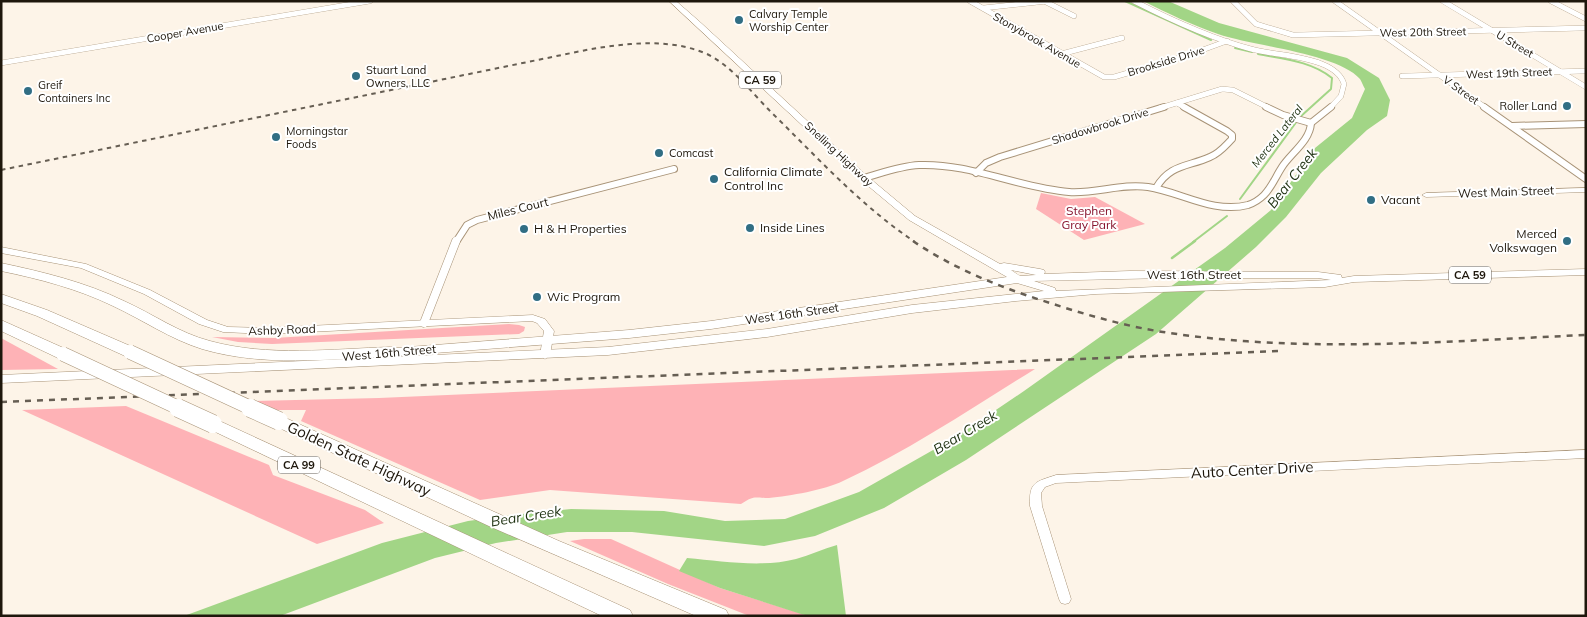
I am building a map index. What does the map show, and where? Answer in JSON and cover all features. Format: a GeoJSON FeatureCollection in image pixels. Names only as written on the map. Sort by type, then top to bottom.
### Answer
{"type":"FeatureCollection","features":[{"type":"Feature","properties":{"kind":"highway"},"geometry":{"type":"LineString","coordinates":[[1,267],[39,275],[94,292],[187,338],[229,350],[286,354],[391,352]]}},
{"type":"Feature","properties":{"kind":"highway","name":"Golden State Highway"},"geometry":{"type":"LineString","coordinates":[[1,298],[42,313],[130,352],[444,498],[660,593],[719,616]]}},
{"type":"Feature","properties":{"kind":"highway","name":"CA 99"},"geometry":{"type":"LineString","coordinates":[[1,325],[623,616]]}},
{"type":"Feature","properties":{"kind":"main road","name":"Snelling Highway"},"geometry":{"type":"LineString","coordinates":[[672,1],[864,178],[912,218],[1021,280]]}},
{"type":"Feature","properties":{"kind":"main road","name":"Ashby Road"},"geometry":{"type":"LineString","coordinates":[[1,250],[83,266],[147,292],[204,322],[227,330],[275,331],[533,318],[542,321],[548,331],[545,355]]}},
{"type":"Feature","properties":{"kind":"main road"},"geometry":{"type":"LineString","coordinates":[[968,251],[983,262],[988,269],[986,276],[971,284]]}},
{"type":"Feature","properties":{"kind":"main road","name":"CA 59"},"geometry":{"type":"LineString","coordinates":[[993,265],[1069,275]]}},
{"type":"Feature","properties":{"kind":"main road","name":"West 16th Street"},"geometry":{"type":"LineString","coordinates":[[1,379],[608,351],[690,343],[829,324],[912,309],[1016,297],[1096,291],[1325,284],[1354,279],[1586,272]]}},
{"type":"Feature","properties":{"kind":"main road","name":"West 16th Street"},"geometry":{"type":"LineString","coordinates":[[230,368],[391,352],[547,341],[724,324],[971,284],[1069,275],[1318,275],[1354,279]]}},
{"type":"Feature","properties":{"kind":"main road"},"geometry":{"type":"LineString","coordinates":[[912,309],[935,303],[1015,292],[1024,285],[1021,280]]}},
{"type":"Feature","properties":{"kind":"main road","name":"CA 59"},"geometry":{"type":"LineString","coordinates":[[1021,280],[1052,290],[1096,291]]}},
{"type":"Feature","properties":{"kind":"street","name":"Cooper Avenue"},"geometry":{"type":"LineString","coordinates":[[1,64],[370,1]]}},
{"type":"Feature","properties":{"kind":"street","name":"Stonybrook Avenue"},"geometry":{"type":"LineString","coordinates":[[970,1],[1104,77]]}},
{"type":"Feature","properties":{"kind":"street"},"geometry":{"type":"LineString","coordinates":[[983,8],[1047,1],[1074,16]]}},
{"type":"Feature","properties":{"kind":"street"},"geometry":{"type":"LineString","coordinates":[[864,178],[896,168],[920,165],[943,166],[1040,188],[1069,192],[1134,186],[1156,188],[1197,201],[1225,207],[1241,206],[1258,201],[1269,189],[1288,158],[1308,135],[1311,123],[1317,116],[1341,98],[1344,86],[1340,76],[1327,66],[1315,61],[1254,49],[1227,41],[1134,1]]}},
{"type":"Feature","properties":{"kind":"street","name":"West 20th Street"},"geometry":{"type":"LineString","coordinates":[[1233,1],[1235,5],[1261,27],[1293,35],[1586,28]]}},
{"type":"Feature","properties":{"kind":"street","name":"V Street"},"geometry":{"type":"LineString","coordinates":[[1335,1],[1586,179]]}},
{"type":"Feature","properties":{"kind":"street","name":"U Street"},"geometry":{"type":"LineString","coordinates":[[1443,1],[1586,87]]}},
{"type":"Feature","properties":{"kind":"street"},"geometry":{"type":"LineString","coordinates":[[1551,1],[1586,19]]}},
{"type":"Feature","properties":{"kind":"street"},"geometry":{"type":"LineString","coordinates":[[1061,54],[1122,38]]}},
{"type":"Feature","properties":{"kind":"street","name":"Brookside Drive"},"geometry":{"type":"LineString","coordinates":[[1104,77],[1114,77],[1186,56],[1227,41]]}},
{"type":"Feature","properties":{"kind":"street","name":"West 19th Street"},"geometry":{"type":"LineString","coordinates":[[1402,76],[1586,71]]}},
{"type":"Feature","properties":{"kind":"street","name":"Shadowbrook Drive"},"geometry":{"type":"LineString","coordinates":[[976,173],[986,162],[1000,157],[1218,90],[1228,89],[1292,118],[1311,123]]}},
{"type":"Feature","properties":{"kind":"street"},"geometry":{"type":"LineString","coordinates":[[1156,188],[1160,180],[1168,172],[1218,153],[1232,139],[1232,135],[1227,131],[1177,103]]}},
{"type":"Feature","properties":{"kind":"street"},"geometry":{"type":"LineString","coordinates":[[1512,126],[1586,124]]}},
{"type":"Feature","properties":{"kind":"street","name":"Miles Court"},"geometry":{"type":"LineString","coordinates":[[424,322],[458,236],[467,225],[478,220],[674,169]]}},
{"type":"Feature","properties":{"kind":"street","name":"West Main Street"},"geometry":{"type":"LineString","coordinates":[[1426,195],[1586,190]]}},
{"type":"Feature","properties":{"kind":"street","name":"Auto Center Drive"},"geometry":{"type":"LineString","coordinates":[[1065,599],[1036,506],[1035,492],[1041,484],[1056,479],[1586,454]]}},
{"type":"Feature","properties":{"kind":"green space","name":"Stephen Gray Park"},"geometry":{"type":"Polygon","coordinates":[[[1041,193],[1071,199],[1095,197],[1145,224],[1084,240],[1036,209],[1041,193]]]}},
{"type":"Feature","properties":{"kind":"green space"},"geometry":{"type":"Polygon","coordinates":[[[509,324],[525,327],[524,331],[519,334],[272,344],[238,342],[212,337],[274,338],[509,324]]]}},
{"type":"Feature","properties":{"kind":"green space"},"geometry":{"type":"Polygon","coordinates":[[[1,338],[58,369],[1,370],[1,338]]]}},
{"type":"Feature","properties":{"kind":"green space"},"geometry":{"type":"Polygon","coordinates":[[[1035,369],[917,442],[843,481],[817,490],[797,494],[769,498],[752,498],[741,504],[550,490],[480,500],[301,421],[306,410],[272,410],[253,401],[379,398],[1035,369]]]}},
{"type":"Feature","properties":{"kind":"green space"},"geometry":{"type":"Polygon","coordinates":[[[126,406],[269,465],[273,475],[365,510],[384,523],[317,544],[22,410],[126,406]]]}},
{"type":"Feature","properties":{"kind":"green space"},"geometry":{"type":"Polygon","coordinates":[[[611,539],[720,588],[809,616],[747,615],[668,584],[570,541],[611,539]]]}},
{"type":"Feature","properties":{"kind":"water","name":"Bear Creek"},"geometry":{"type":"Polygon","coordinates":[[[1143,1],[1168,1],[1219,23],[1347,58],[1379,78],[1390,100],[1387,116],[1367,130],[1321,173],[1286,217],[1256,247],[1156,334],[966,460],[884,508],[815,536],[764,546],[632,532],[567,532],[496,543],[435,558],[280,616],[184,616],[382,543],[468,521],[571,509],[664,511],[725,521],[785,519],[859,492],[956,437],[1225,248],[1271,210],[1315,148],[1352,118],[1365,89],[1360,79],[1349,70],[1333,63],[1314,56],[1218,34],[1180,19],[1143,1]]]}},
{"type":"Feature","properties":{"kind":"water"},"geometry":{"type":"Polygon","coordinates":[[[837,545],[846,616],[809,616],[801,614],[720,588],[679,571],[687,558],[742,563],[783,562],[837,545]]]}},
{"type":"Feature","properties":{"kind":"waterway","name":"Merced Lateral"},"geometry":{"type":"LineString","coordinates":[[1125,1],[1211,40]]}},
{"type":"Feature","properties":{"kind":"waterway","name":"Merced Lateral"},"geometry":{"type":"LineString","coordinates":[[1235,48],[1252,52]]}},
{"type":"Feature","properties":{"kind":"waterway","name":"Merced Lateral"},"geometry":{"type":"LineString","coordinates":[[1240,199],[1300,117],[1331,89],[1332,78],[1324,72],[1296,61],[1258,54]]}},
{"type":"Feature","properties":{"kind":"waterway","name":"Merced Lateral"},"geometry":{"type":"LineString","coordinates":[[1193,242],[1227,216]]}},
{"type":"Feature","properties":{"kind":"waterway","name":"Merced Lateral"},"geometry":{"type":"LineString","coordinates":[[1172,258],[1195,241]]}},
{"type":"Feature","properties":{"kind":"railway"},"geometry":{"type":"LineString","coordinates":[[1,170],[591,49],[649,43],[664,44],[693,49],[707,54],[725,65],[858,197],[915,242]]}},
{"type":"Feature","properties":{"kind":"railway"},"geometry":{"type":"LineString","coordinates":[[913,241],[962,269],[1014,291],[1092,316],[1163,332],[1268,343],[1321,344],[1374,344],[1586,335]]}},
{"type":"Feature","properties":{"kind":"railway"},"geometry":{"type":"LineString","coordinates":[[1,402],[1278,351]]}},
{"type":"Feature","properties":{"kind":"place","name":"Calvary Temple Worship Center"},"geometry":{"type":"Point","coordinates":[739,20]}},
{"type":"Feature","properties":{"kind":"place","name":"Stuart Land Owners, LLC"},"geometry":{"type":"Point","coordinates":[356,76]}},
{"type":"Feature","properties":{"kind":"place","name":"Greif Containers Inc"},"geometry":{"type":"Point","coordinates":[28,91]}},
{"type":"Feature","properties":{"kind":"place","name":"Roller Land"},"geometry":{"type":"Point","coordinates":[1567,106]}},
{"type":"Feature","properties":{"kind":"place","name":"Morningstar Foods"},"geometry":{"type":"Point","coordinates":[276,137]}},
{"type":"Feature","properties":{"kind":"place","name":"Comcast"},"geometry":{"type":"Point","coordinates":[659,153]}},
{"type":"Feature","properties":{"kind":"place","name":"California Climate Control Inc"},"geometry":{"type":"Point","coordinates":[714,179]}},
{"type":"Feature","properties":{"kind":"place","name":"Vacant"},"geometry":{"type":"Point","coordinates":[1371,200]}},
{"type":"Feature","properties":{"kind":"place","name":"Inside Lines"},"geometry":{"type":"Point","coordinates":[750,228]}},
{"type":"Feature","properties":{"kind":"place","name":"H & H Properties"},"geometry":{"type":"Point","coordinates":[524,229]}},
{"type":"Feature","properties":{"kind":"place","name":"Merced Volkswagen"},"geometry":{"type":"Point","coordinates":[1567,241]}},
{"type":"Feature","properties":{"kind":"place","name":"Wic Program"},"geometry":{"type":"Point","coordinates":[537,297]}}]}
